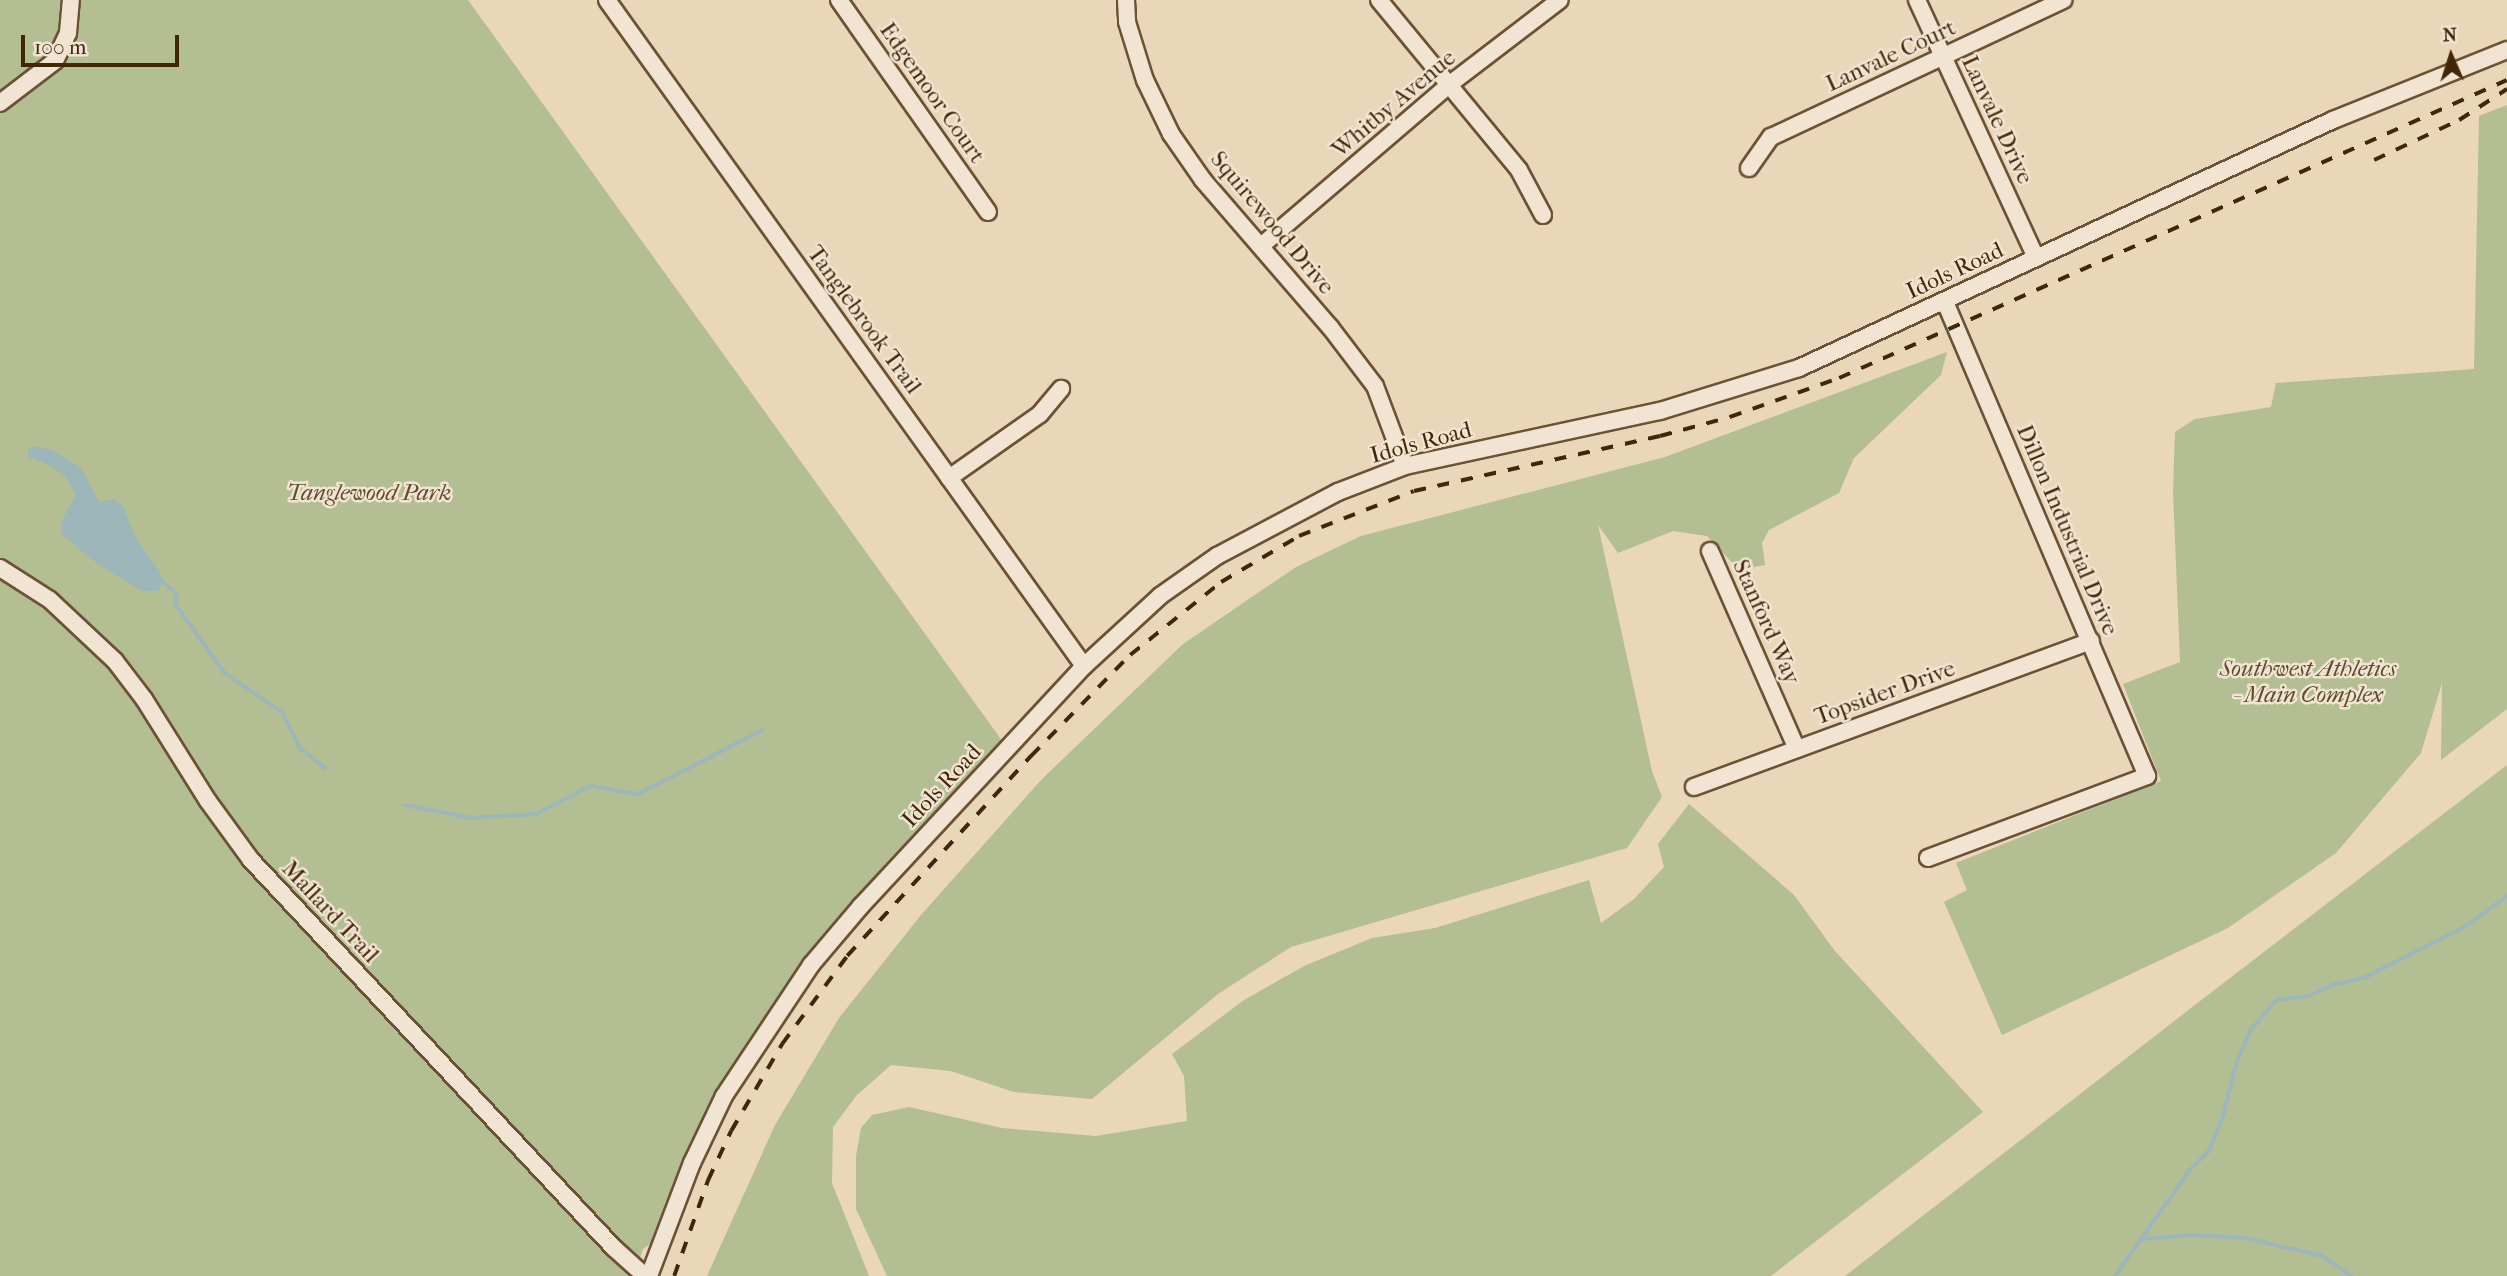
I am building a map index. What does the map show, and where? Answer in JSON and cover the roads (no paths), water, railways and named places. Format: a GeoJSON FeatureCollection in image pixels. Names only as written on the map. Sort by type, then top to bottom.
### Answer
{"type":"FeatureCollection","features":[{"type":"Feature","properties":{"kind":"street"},"geometry":{"type":"LineString","coordinates":[[0,103],[55,61],[68,33],[71,0]]}},
{"type":"Feature","properties":{"kind":"street","name":"Tanglebrook Trail"},"geometry":{"type":"LineString","coordinates":[[607,0],[1084,666]]}},
{"type":"Feature","properties":{"kind":"street","name":"Edgemoor Court"},"geometry":{"type":"LineString","coordinates":[[839,0],[988,212]]}},
{"type":"Feature","properties":{"kind":"street","name":"Squirewood Drive"},"geometry":{"type":"LineString","coordinates":[[1126,0],[1127,22],[1145,80],[1171,134],[1203,180],[1376,386],[1405,466]]}},
{"type":"Feature","properties":{"kind":"street"},"geometry":{"type":"LineString","coordinates":[[1379,0],[1519,170],[1543,215]]}},
{"type":"Feature","properties":{"kind":"street","name":"Whitby Avenue"},"geometry":{"type":"LineString","coordinates":[[1261,246],[1450,84],[1560,0]]}},
{"type":"Feature","properties":{"kind":"street","name":"Lanvale Drive"},"geometry":{"type":"LineString","coordinates":[[1917,0],[2036,258]]}},
{"type":"Feature","properties":{"kind":"street","name":"Lanvale Court"},"geometry":{"type":"LineString","coordinates":[[1749,168],[1771,137],[2064,1]]}},
{"type":"Feature","properties":{"kind":"street","name":"Idols Road"},"geometry":{"type":"LineString","coordinates":[[647,1276],[692,1163],[724,1096],[811,965],[861,906],[1084,666],[1160,596],[1217,556],[1338,492],[1405,466],[1660,411],[1799,368],[2338,117],[2507,50]]}},
{"type":"Feature","properties":{"kind":"street","name":"Dillon Industrial Drive"},"geometry":{"type":"LineString","coordinates":[[1928,858],[2147,776],[1945,302]]}},
{"type":"Feature","properties":{"kind":"street"},"geometry":{"type":"LineString","coordinates":[[949,478],[1040,414],[1061,389]]}},
{"type":"Feature","properties":{"kind":"street","name":"Stanford Way"},"geometry":{"type":"LineString","coordinates":[[1710,551],[1797,749]]}},
{"type":"Feature","properties":{"kind":"street","name":"Mallard Trail"},"geometry":{"type":"LineString","coordinates":[[0,568],[50,600],[115,662],[144,699],[208,801],[251,860],[604,1238],[647,1276]]}},
{"type":"Feature","properties":{"kind":"street","name":"Topsider Drive"},"geometry":{"type":"LineString","coordinates":[[1695,787],[2091,641]]}},
{"type":"Feature","properties":{"kind":"water"},"geometry":{"type":"Polygon","coordinates":[[[37,446],[56,452],[81,468],[99,502],[113,499],[123,506],[136,539],[159,570],[163,582],[158,591],[142,591],[99,565],[62,535],[62,520],[76,494],[64,475],[49,465],[28,457],[28,449],[37,446]]]}},
{"type":"Feature","properties":{"kind":"waterway"},"geometry":{"type":"LineString","coordinates":[[159,578],[176,593],[177,606],[225,673],[282,712],[301,749],[325,768]]}},
{"type":"Feature","properties":{"kind":"waterway"},"geometry":{"type":"LineString","coordinates":[[405,805],[471,818],[536,814],[591,786],[638,794],[763,730]]}},
{"type":"Feature","properties":{"kind":"waterway"},"geometry":{"type":"LineString","coordinates":[[2115,1276],[2190,1170],[2209,1151],[2223,1116],[2237,1061],[2251,1030],[2276,1000],[2309,996],[2332,985],[2366,977],[2465,927],[2507,896]]}},
{"type":"Feature","properties":{"kind":"waterway"},"geometry":{"type":"LineString","coordinates":[[2143,1239],[2192,1235],[2246,1238],[2322,1256],[2352,1276]]}},
{"type":"Feature","properties":{"kind":"railway"},"geometry":{"type":"LineString","coordinates":[[674,1276],[708,1180],[731,1131],[782,1044],[847,956],[1031,756],[1130,655],[1221,582],[1299,536],[1414,491],[1660,436],[1730,417],[1839,378],[2507,80]]}},
{"type":"Feature","properties":{"kind":"railway"},"geometry":{"type":"LineString","coordinates":[[2374,160],[2459,120],[2507,89]]}},
{"type":"Feature","properties":{"kind":"park label","name":"Tanglewood Park"},"geometry":{"type":"Point","coordinates":[369,493]}},
{"type":"Feature","properties":{"kind":"park label","name":"Southwest Athletics - Main Complex"},"geometry":{"type":"Point","coordinates":[2308,682]}}]}
